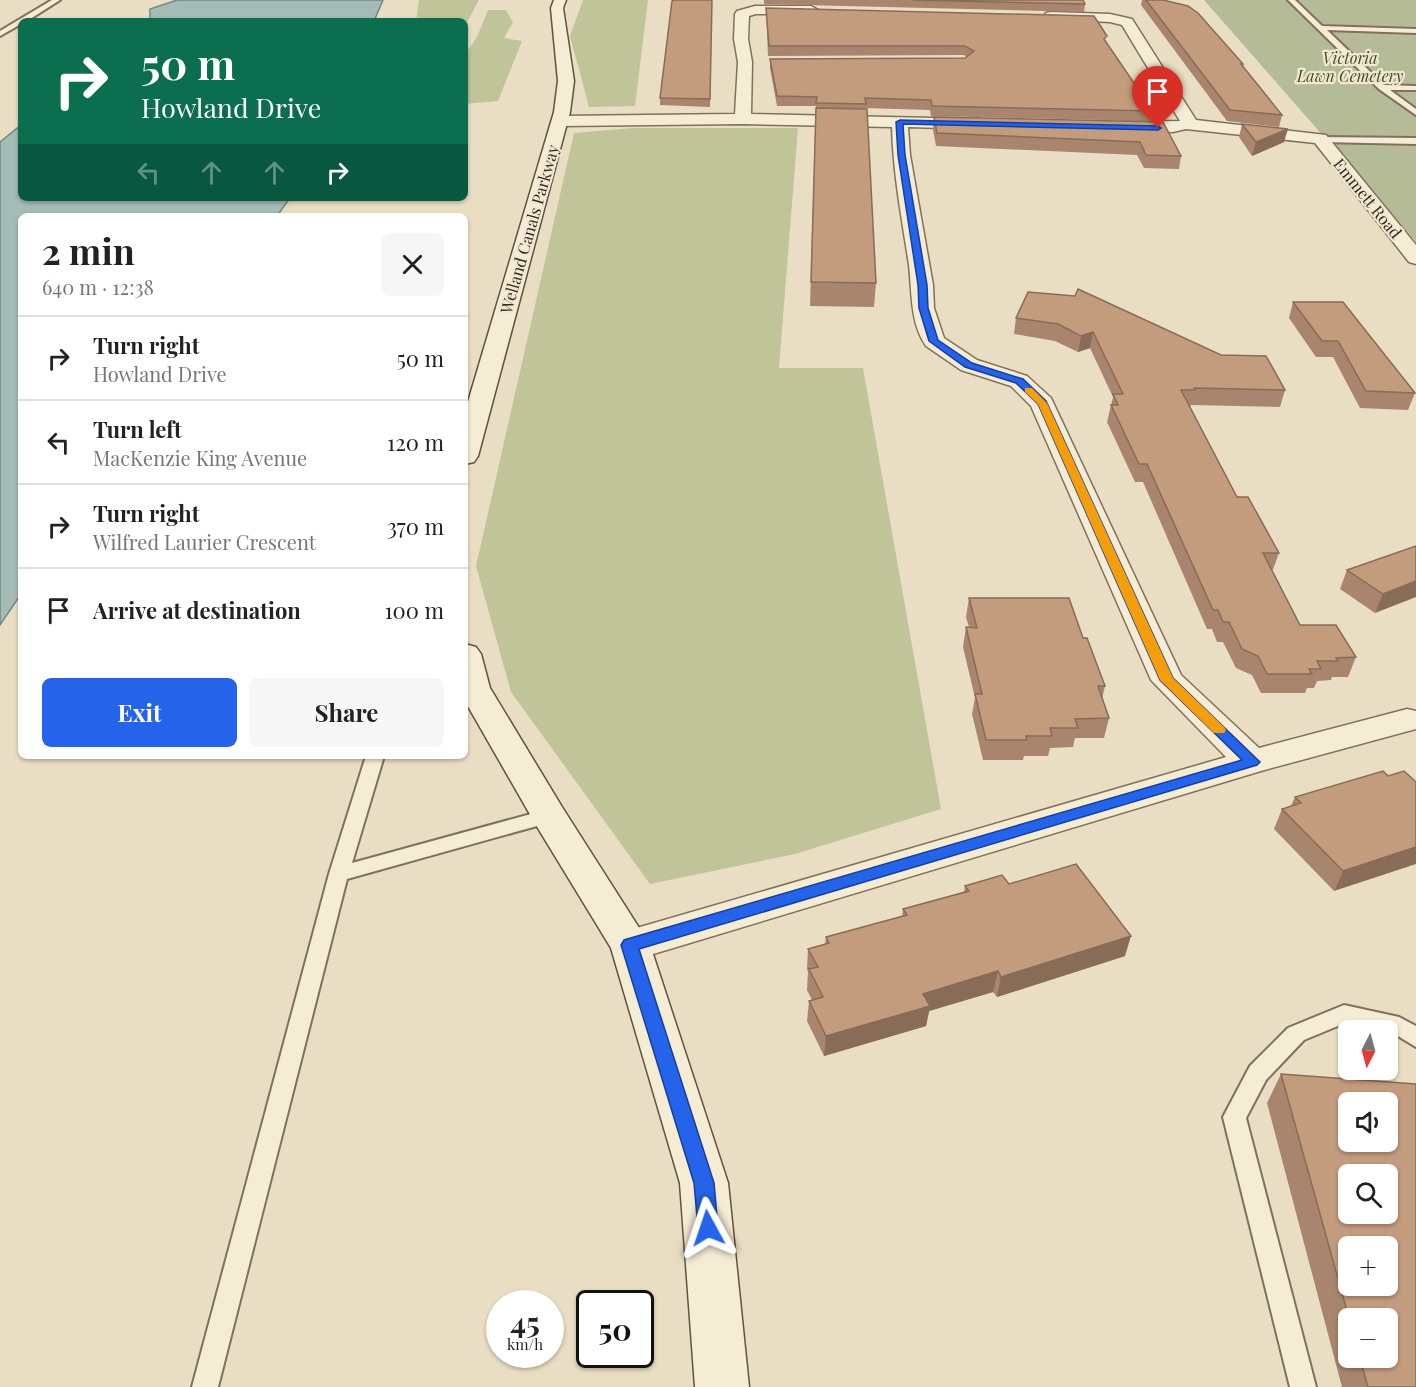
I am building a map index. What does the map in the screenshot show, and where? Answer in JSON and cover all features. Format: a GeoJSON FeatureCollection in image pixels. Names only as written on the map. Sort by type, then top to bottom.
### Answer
{"type":"FeatureCollection","features":[{"type":"Feature","properties":{"kind":"street","name":"Welland Canals Parkway"},"geometry":{"type":"LineString","coordinates":[[468,445],[561,117],[566,81],[557,8],[560,0]]}},
{"type":"Feature","properties":{"kind":"street"},"geometry":{"type":"LineString","coordinates":[[743,119],[750,62],[741,39],[742,14],[755,10],[826,10]]}},
{"type":"Feature","properties":{"kind":"street"},"geometry":{"type":"LineString","coordinates":[[1039,16],[1110,18],[1127,22],[1188,121],[1186,124]]}},
{"type":"Feature","properties":{"kind":"street"},"geometry":{"type":"LineString","coordinates":[[561,117],[992,124]]}},
{"type":"Feature","properties":{"kind":"street"},"geometry":{"type":"LineString","coordinates":[[900,122],[901,155],[922,285],[923,308],[934,341],[969,365],[1019,381],[1042,403],[1167,680],[1252,762]]}},
{"type":"Feature","properties":{"kind":"street"},"geometry":{"type":"LineString","coordinates":[[1106,127],[1165,128],[1186,124],[1320,139]]}},
{"type":"Feature","properties":{"kind":"street","name":"Emmett Road"},"geometry":{"type":"LineString","coordinates":[[1320,139],[1415,255]]}},
{"type":"Feature","properties":{"kind":"street"},"geometry":{"type":"LineString","coordinates":[[468,665],[474,688],[549,816],[630,945],[704,1183],[722,1387]]}},
{"type":"Feature","properties":{"kind":"street"},"geometry":{"type":"LineString","coordinates":[[630,945],[1252,762],[1407,720]]}},
{"type":"Feature","properties":{"kind":"lane"},"geometry":{"type":"LineString","coordinates":[[26,18],[57,0]]}},
{"type":"Feature","properties":{"kind":"lane"},"geometry":{"type":"LineString","coordinates":[[1291,0],[1382,87],[1416,113]]}},
{"type":"Feature","properties":{"kind":"lane"},"geometry":{"type":"LineString","coordinates":[[0,34],[18,23]]}},
{"type":"Feature","properties":{"kind":"lane"},"geometry":{"type":"LineString","coordinates":[[1318,28],[1416,31]]}},
{"type":"Feature","properties":{"kind":"lane"},"geometry":{"type":"LineString","coordinates":[[1382,87],[1416,88]]}},
{"type":"Feature","properties":{"kind":"lane"},"geometry":{"type":"LineString","coordinates":[[1320,139],[1416,141]]}},
{"type":"Feature","properties":{"kind":"lane"},"geometry":{"type":"LineString","coordinates":[[205,1387],[339,874],[374,759]]}},
{"type":"Feature","properties":{"kind":"lane"},"geometry":{"type":"LineString","coordinates":[[339,874],[549,816]]}},
{"type":"Feature","properties":{"kind":"lane"},"geometry":{"type":"LineString","coordinates":[[1303,1387],[1234,1117],[1257,1073],[1296,1034],[1344,1014],[1399,1026],[1416,1038]]}},
{"type":"Feature","properties":{"kind":"green space"},"geometry":{"type":"Polygon","coordinates":[[[419,0],[479,0],[468,20],[468,18],[416,18],[419,0]]]}},
{"type":"Feature","properties":{"kind":"green space"},"geometry":{"type":"Polygon","coordinates":[[[583,0],[648,0],[635,106],[589,107],[570,36],[583,0]]]}},
{"type":"Feature","properties":{"kind":"green space","name":"Victoria Lawn Cemetery"},"geometry":{"type":"Polygon","coordinates":[[[1204,0],[1416,0],[1416,242],[1204,0]]]}},
{"type":"Feature","properties":{"kind":"green space"},"geometry":{"type":"Polygon","coordinates":[[[488,10],[506,10],[513,22],[504,38],[522,41],[498,101],[468,104],[468,50],[477,37],[488,10]]]}},
{"type":"Feature","properties":{"kind":"green space"},"geometry":{"type":"Polygon","coordinates":[[[633,128],[798,128],[779,368],[863,368],[941,809],[795,854],[650,884],[511,692],[476,566],[574,133],[633,128]]]}},
{"type":"Feature","properties":{"kind":"water"},"geometry":{"type":"Polygon","coordinates":[[[177,0],[383,0],[375,18],[150,18],[150,9],[177,0]]]}},
{"type":"Feature","properties":{"kind":"water"},"geometry":{"type":"Polygon","coordinates":[[[18,127],[18,201],[288,201],[279,213],[18,213],[18,598],[0,625],[0,142],[18,127]]]}},
{"type":"Feature","properties":{"kind":"building"},"geometry":{"type":"Polygon","coordinates":[[[712,0],[710,99],[660,98],[672,1],[712,0]]]}},
{"type":"Feature","properties":{"kind":"building"},"geometry":{"type":"Polygon","coordinates":[[[913,0],[1083,0],[1085,4],[913,0]]]}},
{"type":"Feature","properties":{"kind":"building"},"geometry":{"type":"Polygon","coordinates":[[[1146,0],[1163,0],[1188,6],[1198,13],[1243,64],[1241,64],[1282,115],[1230,110],[1146,0]]]}},
{"type":"Feature","properties":{"kind":"building"},"geometry":{"type":"Polygon","coordinates":[[[766,8],[1094,16],[1107,36],[1104,39],[1153,111],[932,106],[931,100],[865,98],[866,104],[816,103],[817,97],[777,96],[770,59],[965,58],[974,51],[965,46],[769,46],[766,8]]]}},
{"type":"Feature","properties":{"kind":"building"},"geometry":{"type":"Polygon","coordinates":[[[816,108],[867,109],[876,283],[811,282],[816,108]]]}},
{"type":"Feature","properties":{"kind":"building"},"geometry":{"type":"Polygon","coordinates":[[[934,117],[1163,122],[1181,156],[1146,155],[1140,142],[937,133],[934,117]]]}},
{"type":"Feature","properties":{"kind":"building"},"geometry":{"type":"Polygon","coordinates":[[[1242,124],[1288,129],[1256,142],[1242,124]]]}},
{"type":"Feature","properties":{"kind":"building"},"geometry":{"type":"Polygon","coordinates":[[[1078,289],[1221,355],[1266,356],[1285,390],[1194,388],[1195,390],[1181,390],[1237,497],[1248,497],[1279,553],[1263,553],[1300,625],[1336,625],[1356,657],[1336,658],[1338,661],[1317,661],[1321,669],[1309,669],[1312,674],[1267,674],[1258,656],[1242,649],[1229,622],[1223,622],[1218,610],[1213,610],[1147,464],[1139,464],[1111,405],[1118,405],[1113,394],[1123,394],[1093,332],[1081,336],[1058,324],[1016,318],[1028,292],[1075,296],[1078,289]]]}},
{"type":"Feature","properties":{"kind":"building"},"geometry":{"type":"Polygon","coordinates":[[[1293,302],[1343,302],[1415,393],[1366,391],[1338,341],[1322,341],[1293,302]]]}},
{"type":"Feature","properties":{"kind":"building"},"geometry":{"type":"Polygon","coordinates":[[[1416,546],[1416,581],[1383,594],[1347,570],[1416,546]]]}},
{"type":"Feature","properties":{"kind":"building"},"geometry":{"type":"Polygon","coordinates":[[[969,598],[1069,598],[1083,638],[1087,638],[1105,686],[1098,686],[1109,718],[1075,719],[1078,728],[1050,728],[1052,736],[1026,736],[1027,740],[986,740],[975,694],[982,694],[966,627],[977,628],[969,598]]]}},
{"type":"Feature","properties":{"kind":"building"},"geometry":{"type":"Polygon","coordinates":[[[1383,771],[1388,776],[1404,771],[1416,782],[1416,847],[1343,871],[1282,809],[1301,803],[1295,797],[1383,771]]]}},
{"type":"Feature","properties":{"kind":"building"},"geometry":{"type":"Polygon","coordinates":[[[1076,864],[1131,936],[1001,977],[998,971],[923,994],[930,1006],[826,1036],[809,1001],[823,997],[809,969],[818,967],[808,949],[829,943],[826,937],[907,915],[903,909],[969,891],[965,886],[1002,875],[1009,884],[1076,864]]]}},
{"type":"Feature","properties":{"kind":"building"},"geometry":{"type":"Polygon","coordinates":[[[1281,1074],[1416,1084],[1416,1387],[1368,1387],[1363,1368],[1398,1368],[1398,1308],[1346,1308],[1343,1296],[1398,1296],[1398,1236],[1338,1236],[1338,1279],[1281,1074]]]}},
{"type":"Feature","properties":{"kind":"slow traffic"},"geometry":{"type":"LineString","coordinates":[[1029,390],[1042,403],[1167,680],[1219,730]]}},
{"type":"Feature","properties":{"kind":"route"},"geometry":{"type":"LineString","coordinates":[[708,1228],[704,1183],[630,945],[1252,762],[1167,680],[1042,403],[1019,381],[969,365],[934,341],[923,308],[922,285],[901,155],[900,122],[1158,128]]}}]}
